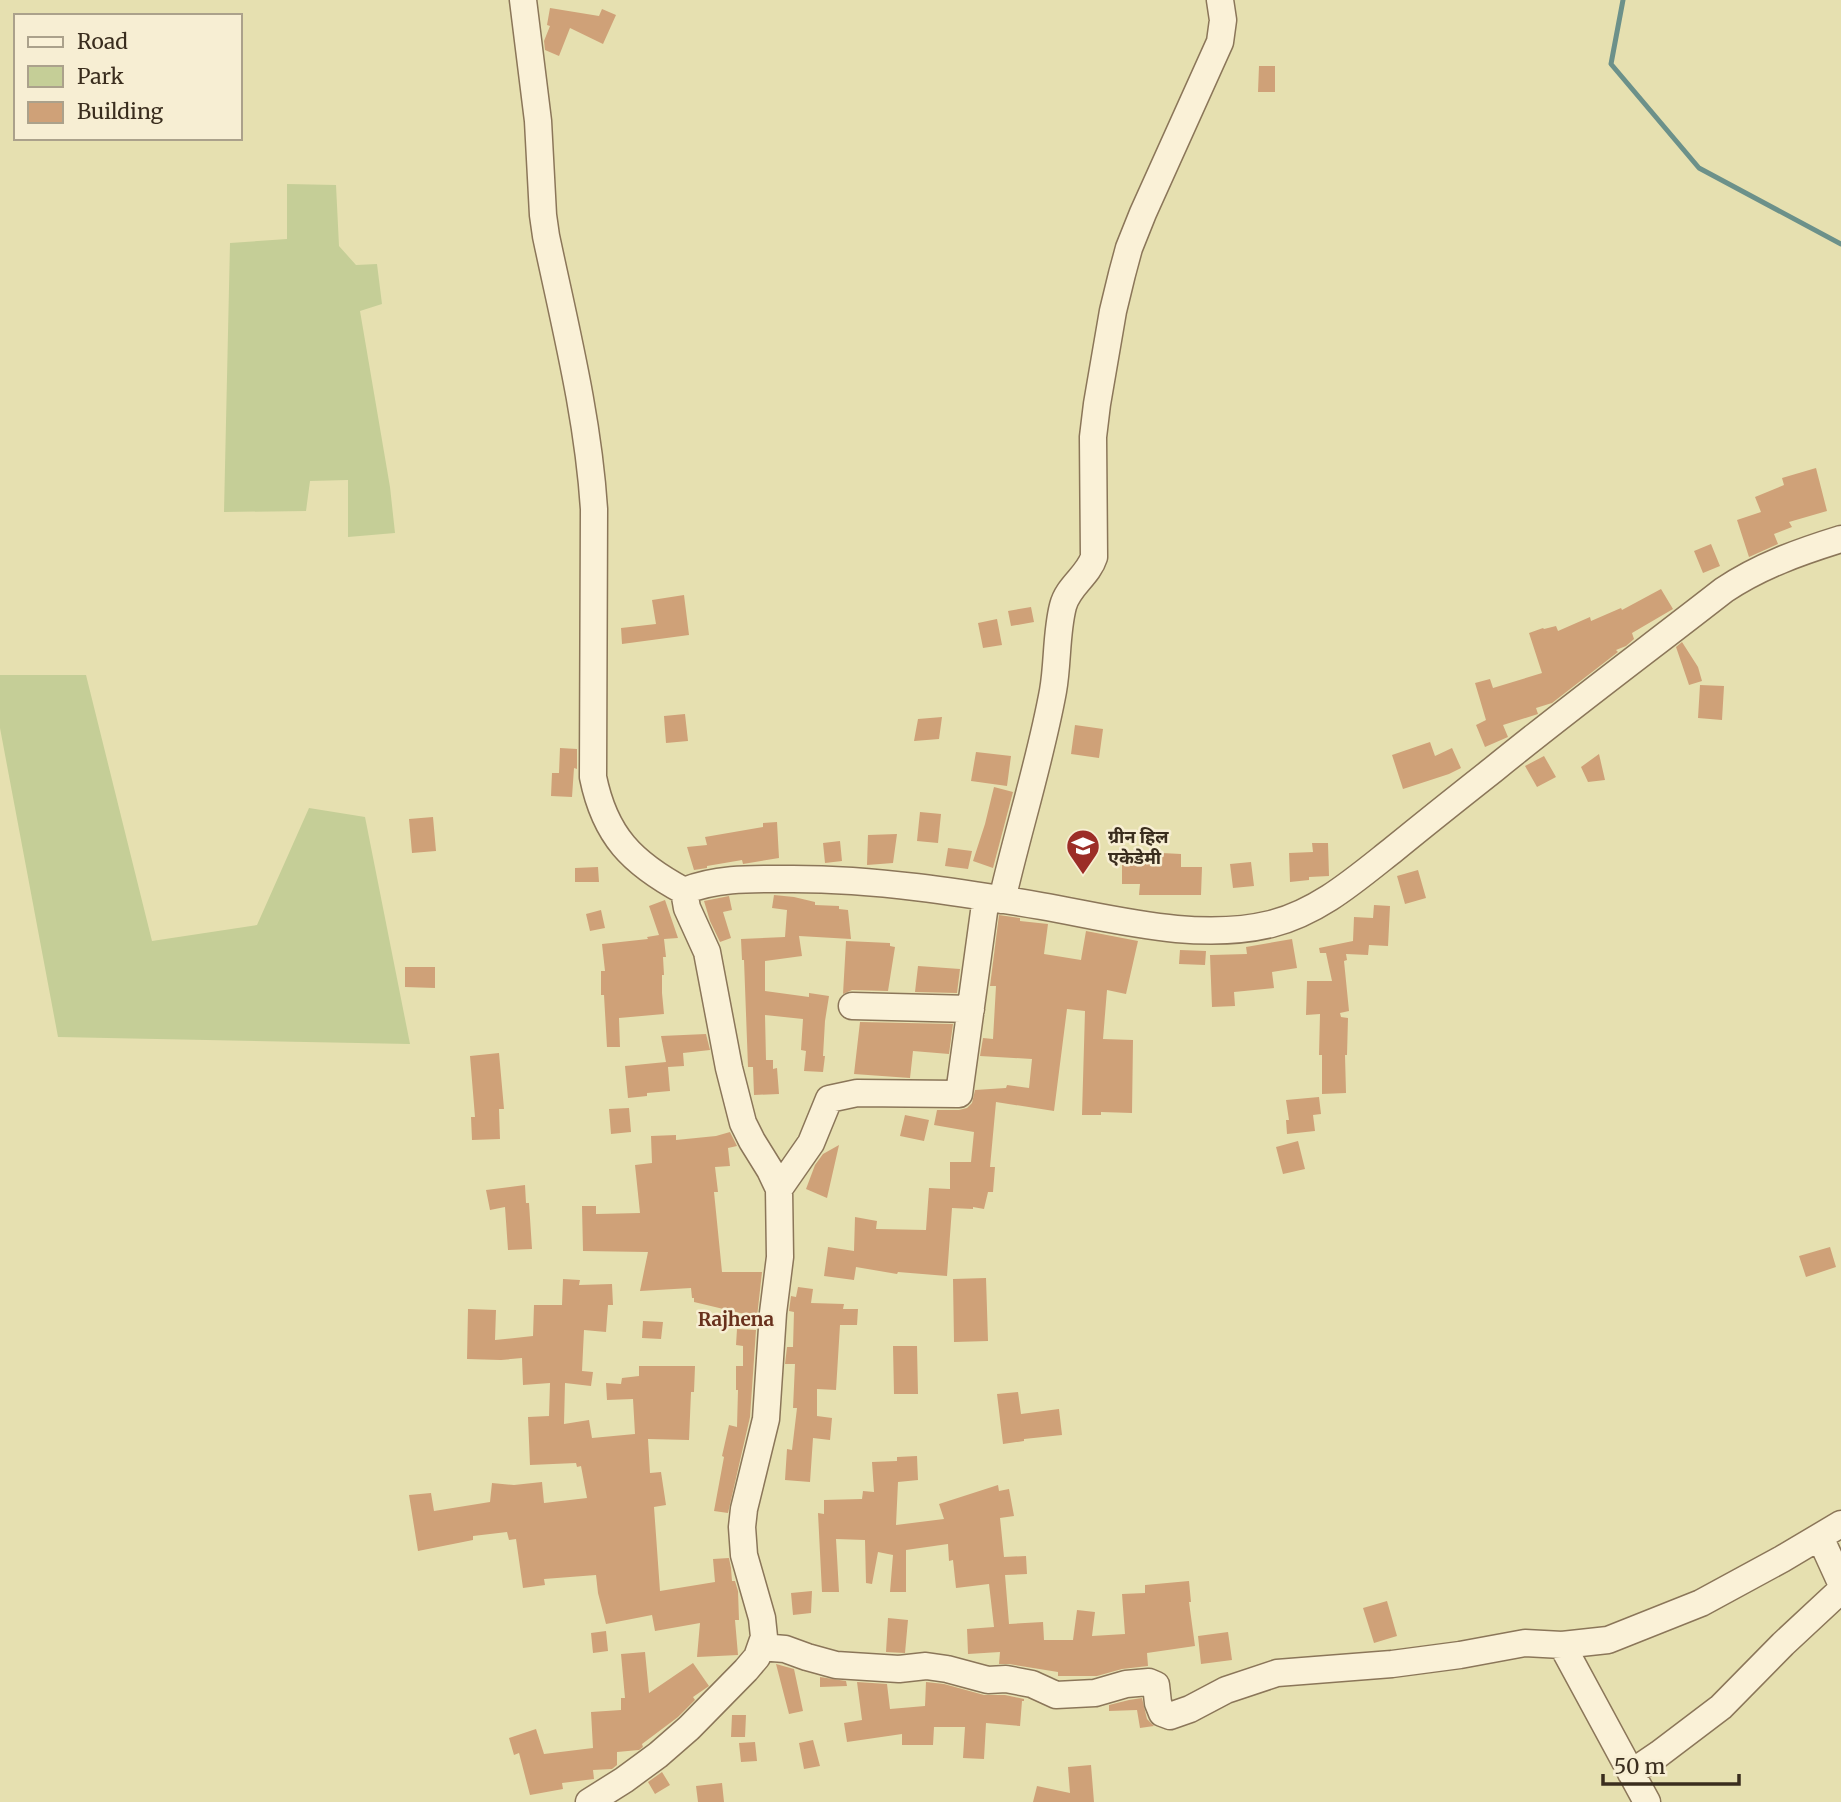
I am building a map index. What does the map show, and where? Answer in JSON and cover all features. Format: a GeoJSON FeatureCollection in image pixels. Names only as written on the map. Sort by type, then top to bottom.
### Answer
{"type":"FeatureCollection","features":[{"type":"Feature","properties":{"kind":"street"},"geometry":{"type":"LineString","coordinates":[[523,0],[537,111],[544,226],[587,440],[592,478],[593,777],[597,798],[604,817],[622,845],[653,873],[684,891],[687,908],[706,951],[729,1068],[743,1123],[779,1189],[780,1257],[773,1313],[766,1419],[742,1527],[744,1555],[764,1628],[761,1647],[757,1657],[746,1670],[689,1728],[635,1771],[589,1802]]}},
{"type":"Feature","properties":{"kind":"street"},"geometry":{"type":"LineString","coordinates":[[779,1189],[811,1143],[830,1100],[857,1093],[960,1094],[971,1009],[994,898],[1036,769],[1054,688],[1063,603],[1073,586],[1087,572],[1094,557],[1093,437],[1099,390],[1119,287],[1129,248],[1143,213],[1220,42],[1223,20],[1220,0]]}},
{"type":"Feature","properties":{"kind":"street"},"geometry":{"type":"LineString","coordinates":[[684,891],[732,879],[817,879],[896,885],[994,898],[1140,924],[1210,931],[1270,925],[1305,913],[1366,871],[1724,590],[1761,568],[1841,539]]}},
{"type":"Feature","properties":{"kind":"street"},"geometry":{"type":"LineString","coordinates":[[852,1006],[971,1009]]}},
{"type":"Feature","properties":{"kind":"street"},"geometry":{"type":"LineString","coordinates":[[761,1647],[785,1649],[836,1665],[887,1669],[926,1666],[947,1669],[988,1679],[1032,1684],[1056,1695],[1095,1693],[1126,1684],[1149,1682],[1156,1685],[1162,1713],[1170,1716],[1226,1690],[1277,1673],[1392,1664],[1525,1643],[1562,1645],[1608,1640],[1701,1603],[1831,1530],[1841,1583]]}},
{"type":"Feature","properties":{"kind":"street"},"geometry":{"type":"LineString","coordinates":[[1631,1773],[1721,1707],[1841,1590]]}},
{"type":"Feature","properties":{"kind":"street"},"geometry":{"type":"LineString","coordinates":[[1562,1645],[1647,1802]]}},
{"type":"Feature","properties":{"kind":"shaded area"},"geometry":{"type":"Polygon","coordinates":[[[0,0],[1841,0],[1841,1802],[0,1802],[0,0]]]}},
{"type":"Feature","properties":{"kind":"green space"},"geometry":{"type":"Polygon","coordinates":[[[287,184],[336,185],[339,246],[356,265],[377,264],[382,304],[360,311],[390,487],[395,533],[348,537],[348,480],[310,481],[306,511],[224,512],[230,243],[287,239],[287,184]]]}},
{"type":"Feature","properties":{"kind":"green space"},"geometry":{"type":"Polygon","coordinates":[[[0,675],[86,675],[152,941],[257,925],[309,808],[365,817],[410,1044],[58,1037],[0,728],[0,675]]]}},
{"type":"Feature","properties":{"kind":"building"},"geometry":{"type":"Polygon","coordinates":[[[550,8],[599,16],[602,9],[616,15],[603,44],[570,28],[559,56],[545,50],[544,41],[550,26],[547,25],[550,8]]]}},
{"type":"Feature","properties":{"kind":"building"},"geometry":{"type":"Polygon","coordinates":[[[1259,66],[1275,66],[1275,92],[1258,92],[1259,66]]]}},
{"type":"Feature","properties":{"kind":"building"},"geometry":{"type":"Polygon","coordinates":[[[1816,468],[1827,511],[1789,522],[1792,527],[1774,534],[1778,544],[1749,557],[1737,520],[1761,512],[1755,497],[1784,485],[1782,478],[1816,468]]]}},
{"type":"Feature","properties":{"kind":"building"},"geometry":{"type":"Polygon","coordinates":[[[1711,544],[1720,566],[1703,573],[1694,551],[1711,544]]]}},
{"type":"Feature","properties":{"kind":"building"},"geometry":{"type":"Polygon","coordinates":[[[1661,589],[1673,609],[1632,633],[1634,639],[1626,646],[1616,650],[1618,652],[1552,703],[1536,708],[1538,714],[1503,725],[1508,737],[1485,747],[1476,725],[1486,720],[1475,683],[1490,679],[1493,688],[1542,673],[1529,633],[1556,626],[1558,631],[1590,617],[1591,621],[1621,608],[1622,610],[1661,589]]]}},
{"type":"Feature","properties":{"kind":"building"},"geometry":{"type":"Polygon","coordinates":[[[684,595],[689,635],[622,644],[621,628],[656,624],[652,600],[684,595]]]}},
{"type":"Feature","properties":{"kind":"building"},"geometry":{"type":"Polygon","coordinates":[[[1031,607],[1034,622],[1011,626],[1008,611],[1031,607]]]}},
{"type":"Feature","properties":{"kind":"building"},"geometry":{"type":"Polygon","coordinates":[[[997,619],[1002,645],[983,648],[978,623],[997,619]]]}},
{"type":"Feature","properties":{"kind":"building"},"geometry":{"type":"Polygon","coordinates":[[[1682,642],[1698,667],[1702,681],[1689,685],[1676,647],[1682,642]]]}},
{"type":"Feature","properties":{"kind":"building"},"geometry":{"type":"Polygon","coordinates":[[[1700,685],[1724,686],[1722,720],[1698,718],[1700,685]]]}},
{"type":"Feature","properties":{"kind":"building"},"geometry":{"type":"Polygon","coordinates":[[[685,714],[688,741],[666,743],[664,716],[685,714]]]}},
{"type":"Feature","properties":{"kind":"building"},"geometry":{"type":"Polygon","coordinates":[[[942,717],[939,739],[914,741],[918,719],[942,717]]]}},
{"type":"Feature","properties":{"kind":"building"},"geometry":{"type":"Polygon","coordinates":[[[1075,725],[1103,729],[1099,758],[1071,754],[1075,725]]]}},
{"type":"Feature","properties":{"kind":"building"},"geometry":{"type":"Polygon","coordinates":[[[1430,742],[1435,756],[1452,748],[1461,768],[1403,789],[1392,755],[1430,742]]]}},
{"type":"Feature","properties":{"kind":"building"},"geometry":{"type":"Polygon","coordinates":[[[560,748],[577,749],[572,797],[551,796],[552,773],[559,773],[560,748]]]}},
{"type":"Feature","properties":{"kind":"building"},"geometry":{"type":"Polygon","coordinates":[[[976,752],[1011,756],[1007,786],[971,781],[976,752]]]}},
{"type":"Feature","properties":{"kind":"building"},"geometry":{"type":"Polygon","coordinates":[[[1599,754],[1605,780],[1588,782],[1581,767],[1599,754]]]}},
{"type":"Feature","properties":{"kind":"building"},"geometry":{"type":"Polygon","coordinates":[[[1544,756],[1556,777],[1537,787],[1525,766],[1544,756]]]}},
{"type":"Feature","properties":{"kind":"building"},"geometry":{"type":"Polygon","coordinates":[[[994,787],[1013,792],[993,868],[973,861],[994,787]]]}},
{"type":"Feature","properties":{"kind":"building"},"geometry":{"type":"Polygon","coordinates":[[[920,812],[941,814],[938,843],[917,841],[920,812]]]}},
{"type":"Feature","properties":{"kind":"building"},"geometry":{"type":"Polygon","coordinates":[[[433,817],[436,851],[412,853],[409,819],[433,817]]]}},
{"type":"Feature","properties":{"kind":"building"},"geometry":{"type":"Polygon","coordinates":[[[777,822],[779,858],[743,864],[742,860],[694,870],[687,847],[707,845],[705,837],[777,822]]]}},
{"type":"Feature","properties":{"kind":"building"},"geometry":{"type":"Polygon","coordinates":[[[897,834],[893,863],[867,865],[868,835],[897,834]]]}},
{"type":"Feature","properties":{"kind":"building"},"geometry":{"type":"Polygon","coordinates":[[[840,841],[842,861],[825,863],[823,843],[840,841]]]}},
{"type":"Feature","properties":{"kind":"building"},"geometry":{"type":"Polygon","coordinates":[[[1312,843],[1328,843],[1329,876],[1290,882],[1289,853],[1313,852],[1312,843]]]}},
{"type":"Feature","properties":{"kind":"building"},"geometry":{"type":"Polygon","coordinates":[[[948,848],[972,851],[968,869],[945,866],[948,848]]]}},
{"type":"Feature","properties":{"kind":"building"},"geometry":{"type":"Polygon","coordinates":[[[1143,852],[1181,854],[1181,867],[1202,867],[1201,895],[1139,895],[1140,884],[1122,884],[1122,861],[1142,862],[1143,852]]]}},
{"type":"Feature","properties":{"kind":"building"},"geometry":{"type":"Polygon","coordinates":[[[1251,862],[1254,886],[1233,888],[1230,864],[1251,862]]]}},
{"type":"Feature","properties":{"kind":"building"},"geometry":{"type":"Polygon","coordinates":[[[598,867],[599,882],[575,882],[575,868],[598,867]]]}},
{"type":"Feature","properties":{"kind":"building"},"geometry":{"type":"Polygon","coordinates":[[[1418,870],[1426,898],[1405,904],[1397,876],[1418,870]]]}},
{"type":"Feature","properties":{"kind":"building"},"geometry":{"type":"Polygon","coordinates":[[[774,895],[815,902],[815,905],[839,906],[839,909],[848,910],[851,939],[799,936],[802,956],[765,961],[765,991],[809,997],[809,993],[829,996],[825,1021],[825,1056],[823,1072],[804,1071],[806,1051],[801,1050],[803,1019],[765,1015],[766,1060],[773,1060],[773,1069],[777,1068],[779,1094],[754,1095],[753,1067],[748,1067],[741,939],[785,937],[787,910],[772,908],[774,895]]]}},
{"type":"Feature","properties":{"kind":"building"},"geometry":{"type":"Polygon","coordinates":[[[729,896],[732,910],[723,912],[731,938],[720,942],[704,901],[729,896]]]}},
{"type":"Feature","properties":{"kind":"building"},"geometry":{"type":"Polygon","coordinates":[[[665,900],[678,938],[664,939],[664,1014],[619,1018],[620,1047],[607,1047],[604,995],[601,995],[601,971],[605,971],[602,944],[648,939],[647,937],[659,935],[649,906],[665,900]]]}},
{"type":"Feature","properties":{"kind":"building"},"geometry":{"type":"Polygon","coordinates":[[[1374,905],[1390,906],[1388,946],[1369,945],[1368,955],[1346,954],[1347,960],[1344,961],[1349,1011],[1340,1013],[1341,1017],[1348,1018],[1346,1093],[1322,1094],[1320,1014],[1306,1015],[1307,981],[1332,981],[1326,953],[1320,953],[1319,948],[1353,941],[1354,917],[1373,918],[1374,905]]]}},
{"type":"Feature","properties":{"kind":"building"},"geometry":{"type":"Polygon","coordinates":[[[601,910],[605,928],[590,931],[586,914],[601,910]]]}},
{"type":"Feature","properties":{"kind":"building"},"geometry":{"type":"Polygon","coordinates":[[[999,915],[1020,918],[1020,921],[1048,924],[1044,954],[1081,960],[1086,931],[1138,941],[1126,994],[1107,990],[1103,1039],[1133,1040],[1132,1113],[1101,1112],[1101,1115],[1082,1115],[1085,1011],[1067,1009],[1054,1111],[996,1102],[990,1167],[995,1167],[993,1192],[988,1192],[984,1209],[952,1208],[947,1276],[897,1274],[856,1267],[854,1280],[824,1276],[828,1247],[854,1251],[855,1217],[877,1221],[876,1229],[926,1230],[929,1188],[950,1189],[950,1162],[971,1162],[974,1132],[934,1125],[937,1110],[967,1108],[972,1103],[975,1090],[1006,1088],[1007,1085],[1029,1088],[1032,1059],[980,1056],[983,1038],[993,1039],[996,986],[990,986],[999,915]]]}},
{"type":"Feature","properties":{"kind":"building"},"geometry":{"type":"Polygon","coordinates":[[[1292,939],[1297,968],[1272,972],[1274,988],[1234,992],[1235,1006],[1212,1007],[1210,955],[1247,954],[1246,947],[1292,939]]]}},
{"type":"Feature","properties":{"kind":"building"},"geometry":{"type":"Polygon","coordinates":[[[846,941],[890,943],[890,946],[895,947],[888,991],[852,990],[843,994],[846,941]]]}},
{"type":"Feature","properties":{"kind":"building"},"geometry":{"type":"Polygon","coordinates":[[[1180,950],[1206,951],[1205,965],[1179,964],[1180,950]]]}},
{"type":"Feature","properties":{"kind":"building"},"geometry":{"type":"Polygon","coordinates":[[[918,966],[960,969],[957,993],[915,992],[918,966]]]}},
{"type":"Feature","properties":{"kind":"building"},"geometry":{"type":"Polygon","coordinates":[[[405,967],[435,967],[435,988],[405,987],[405,967]]]}},
{"type":"Feature","properties":{"kind":"building"},"geometry":{"type":"Polygon","coordinates":[[[860,1022],[953,1024],[949,1054],[913,1051],[910,1078],[854,1074],[860,1022]]]}},
{"type":"Feature","properties":{"kind":"building"},"geometry":{"type":"Polygon","coordinates":[[[706,1034],[710,1050],[683,1053],[684,1066],[668,1067],[670,1091],[628,1098],[625,1066],[666,1062],[661,1036],[706,1034]]]}},
{"type":"Feature","properties":{"kind":"building"},"geometry":{"type":"Polygon","coordinates":[[[499,1053],[504,1109],[499,1109],[500,1139],[472,1140],[471,1117],[475,1117],[470,1056],[499,1053]]]}},
{"type":"Feature","properties":{"kind":"building"},"geometry":{"type":"Polygon","coordinates":[[[1319,1097],[1321,1114],[1313,1115],[1315,1131],[1287,1134],[1286,1120],[1289,1120],[1286,1100],[1319,1097]]]}},
{"type":"Feature","properties":{"kind":"building"},"geometry":{"type":"Polygon","coordinates":[[[629,1108],[631,1132],[611,1134],[609,1109],[629,1108]]]}},
{"type":"Feature","properties":{"kind":"building"},"geometry":{"type":"Polygon","coordinates":[[[905,1115],[929,1120],[924,1141],[900,1136],[905,1115]]]}},
{"type":"Feature","properties":{"kind":"building"},"geometry":{"type":"Polygon","coordinates":[[[730,1132],[737,1146],[728,1148],[730,1166],[715,1167],[718,1192],[714,1192],[722,1272],[762,1272],[757,1317],[694,1302],[691,1288],[640,1291],[648,1252],[583,1251],[582,1206],[596,1206],[596,1214],[640,1213],[635,1165],[652,1163],[651,1136],[676,1135],[676,1140],[730,1132]]]}},
{"type":"Feature","properties":{"kind":"building"},"geometry":{"type":"Polygon","coordinates":[[[1298,1141],[1305,1169],[1283,1174],[1276,1147],[1298,1141]]]}},
{"type":"Feature","properties":{"kind":"building"},"geometry":{"type":"Polygon","coordinates":[[[839,1145],[827,1198],[806,1189],[815,1165],[823,1154],[839,1145]]]}},
{"type":"Feature","properties":{"kind":"building"},"geometry":{"type":"Polygon","coordinates":[[[525,1185],[532,1249],[508,1250],[505,1207],[490,1210],[486,1190],[525,1185]]]}},
{"type":"Feature","properties":{"kind":"building"},"geometry":{"type":"Polygon","coordinates":[[[1830,1247],[1836,1267],[1806,1277],[1799,1256],[1830,1247]]]}},
{"type":"Feature","properties":{"kind":"building"},"geometry":{"type":"Polygon","coordinates":[[[986,1278],[988,1341],[954,1342],[953,1279],[986,1278]]]}},
{"type":"Feature","properties":{"kind":"building"},"geometry":{"type":"Polygon","coordinates":[[[563,1279],[580,1280],[579,1285],[612,1284],[613,1305],[608,1305],[606,1332],[584,1330],[582,1371],[593,1372],[591,1386],[565,1383],[564,1424],[589,1420],[592,1438],[635,1434],[633,1399],[607,1400],[606,1383],[621,1384],[622,1378],[639,1376],[639,1366],[695,1366],[689,1440],[648,1439],[650,1473],[661,1472],[666,1505],[654,1507],[660,1591],[715,1582],[713,1559],[729,1558],[732,1581],[735,1581],[738,1591],[739,1620],[735,1620],[738,1655],[697,1657],[700,1623],[655,1631],[652,1615],[606,1624],[596,1575],[544,1579],[545,1585],[523,1588],[516,1539],[509,1540],[507,1532],[473,1536],[473,1540],[418,1551],[409,1495],[431,1493],[434,1511],[490,1502],[492,1483],[514,1485],[542,1482],[544,1503],[587,1498],[581,1466],[577,1467],[576,1463],[530,1465],[528,1417],[549,1416],[550,1383],[523,1385],[522,1358],[467,1359],[468,1309],[496,1310],[495,1340],[533,1336],[534,1305],[562,1305],[563,1279]]]}},
{"type":"Feature","properties":{"kind":"building"},"geometry":{"type":"Polygon","coordinates":[[[798,1287],[813,1289],[811,1303],[844,1304],[843,1309],[858,1309],[857,1325],[840,1325],[836,1390],[817,1389],[817,1416],[832,1418],[830,1440],[813,1438],[810,1482],[785,1480],[787,1449],[792,1450],[797,1408],[793,1408],[795,1364],[785,1364],[787,1347],[793,1347],[794,1312],[789,1311],[791,1296],[796,1297],[798,1287]]]}},
{"type":"Feature","properties":{"kind":"building"},"geometry":{"type":"Polygon","coordinates":[[[643,1321],[663,1322],[661,1339],[642,1338],[643,1321]]]}},
{"type":"Feature","properties":{"kind":"building"},"geometry":{"type":"Polygon","coordinates":[[[737,1329],[756,1330],[750,1417],[728,1513],[714,1511],[729,1425],[737,1427],[736,1366],[743,1366],[743,1346],[736,1345],[737,1329]]]}},
{"type":"Feature","properties":{"kind":"building"},"geometry":{"type":"Polygon","coordinates":[[[893,1346],[917,1346],[918,1394],[894,1394],[893,1346]]]}},
{"type":"Feature","properties":{"kind":"building"},"geometry":{"type":"Polygon","coordinates":[[[1018,1392],[1021,1414],[1059,1409],[1062,1435],[1003,1444],[997,1394],[1018,1392]]]}},
{"type":"Feature","properties":{"kind":"building"},"geometry":{"type":"Polygon","coordinates":[[[917,1456],[918,1480],[898,1482],[896,1525],[944,1519],[939,1504],[998,1485],[999,1491],[1009,1489],[1014,1516],[1000,1518],[1004,1557],[1026,1556],[1027,1574],[1005,1575],[1009,1624],[1043,1622],[1044,1640],[1073,1640],[1077,1610],[1095,1612],[1092,1636],[1125,1634],[1122,1594],[1145,1593],[1145,1585],[1189,1581],[1195,1646],[1147,1653],[1148,1666],[1097,1676],[1058,1676],[1058,1672],[999,1664],[1000,1652],[968,1654],[967,1629],[994,1627],[989,1584],[956,1588],[948,1544],[906,1550],[906,1592],[890,1592],[893,1555],[878,1552],[872,1584],[866,1583],[865,1540],[836,1539],[839,1592],[822,1592],[818,1513],[824,1514],[824,1500],[862,1499],[863,1491],[874,1492],[872,1462],[897,1461],[897,1457],[917,1456]]]}},
{"type":"Feature","properties":{"kind":"building"},"geometry":{"type":"Polygon","coordinates":[[[812,1591],[811,1613],[793,1615],[791,1593],[812,1591]]]}},
{"type":"Feature","properties":{"kind":"building"},"geometry":{"type":"Polygon","coordinates":[[[1387,1601],[1397,1636],[1374,1643],[1363,1608],[1387,1601]]]}},
{"type":"Feature","properties":{"kind":"building"},"geometry":{"type":"Polygon","coordinates":[[[888,1618],[908,1620],[905,1653],[886,1652],[888,1618]]]}},
{"type":"Feature","properties":{"kind":"building"},"geometry":{"type":"Polygon","coordinates":[[[606,1631],[608,1651],[593,1653],[591,1633],[606,1631]]]}},
{"type":"Feature","properties":{"kind":"building"},"geometry":{"type":"Polygon","coordinates":[[[1228,1632],[1232,1660],[1201,1664],[1198,1636],[1228,1632]]]}},
{"type":"Feature","properties":{"kind":"building"},"geometry":{"type":"Polygon","coordinates":[[[645,1652],[649,1693],[693,1663],[709,1686],[693,1697],[695,1700],[678,1717],[642,1744],[643,1747],[639,1750],[617,1752],[617,1765],[612,1769],[593,1770],[594,1779],[562,1783],[563,1789],[530,1795],[519,1753],[514,1755],[509,1738],[536,1729],[544,1754],[593,1748],[591,1712],[621,1710],[621,1698],[625,1698],[621,1654],[645,1652]]]}},
{"type":"Feature","properties":{"kind":"building"},"geometry":{"type":"Polygon","coordinates":[[[776,1664],[794,1669],[803,1711],[789,1714],[776,1664]]]}},
{"type":"Feature","properties":{"kind":"building"},"geometry":{"type":"Polygon","coordinates":[[[820,1677],[846,1681],[847,1686],[820,1687],[820,1677]]]}},
{"type":"Feature","properties":{"kind":"building"},"geometry":{"type":"Polygon","coordinates":[[[857,1682],[887,1684],[890,1709],[925,1706],[926,1682],[984,1695],[1024,1699],[1020,1726],[986,1723],[984,1759],[963,1758],[965,1727],[934,1727],[933,1745],[902,1745],[902,1734],[847,1742],[844,1723],[862,1720],[857,1682]]]}},
{"type":"Feature","properties":{"kind":"building"},"geometry":{"type":"Polygon","coordinates":[[[1142,1698],[1147,1719],[1154,1726],[1140,1728],[1137,1710],[1109,1711],[1109,1705],[1142,1698]]]}},
{"type":"Feature","properties":{"kind":"building"},"geometry":{"type":"Polygon","coordinates":[[[732,1715],[746,1715],[745,1737],[731,1737],[732,1715]]]}},
{"type":"Feature","properties":{"kind":"building"},"geometry":{"type":"Polygon","coordinates":[[[813,1740],[820,1766],[804,1769],[799,1743],[813,1740]]]}},
{"type":"Feature","properties":{"kind":"building"},"geometry":{"type":"Polygon","coordinates":[[[755,1742],[757,1761],[741,1762],[739,1743],[755,1742]]]}},
{"type":"Feature","properties":{"kind":"building"},"geometry":{"type":"Polygon","coordinates":[[[1091,1765],[1094,1802],[1033,1802],[1037,1786],[1070,1793],[1068,1767],[1091,1765]]]}},
{"type":"Feature","properties":{"kind":"building"},"geometry":{"type":"Polygon","coordinates":[[[662,1772],[670,1785],[655,1794],[648,1782],[662,1772]]]}},
{"type":"Feature","properties":{"kind":"building"},"geometry":{"type":"Polygon","coordinates":[[[722,1783],[724,1802],[698,1802],[696,1786],[722,1783]]]}},
{"type":"Feature","properties":{"kind":"waterway"},"geometry":{"type":"LineString","coordinates":[[1623,0],[1611,64],[1699,168],[1841,244]]}},
{"type":"Feature","properties":{"kind":"place","name":"ग्रीन हिल एकेडेमी"},"geometry":{"type":"Point","coordinates":[1083,876]}},
{"type":"Feature","properties":{"kind":"district","name":"Rajhena"},"geometry":{"type":"Point","coordinates":[736,1319]}}]}
